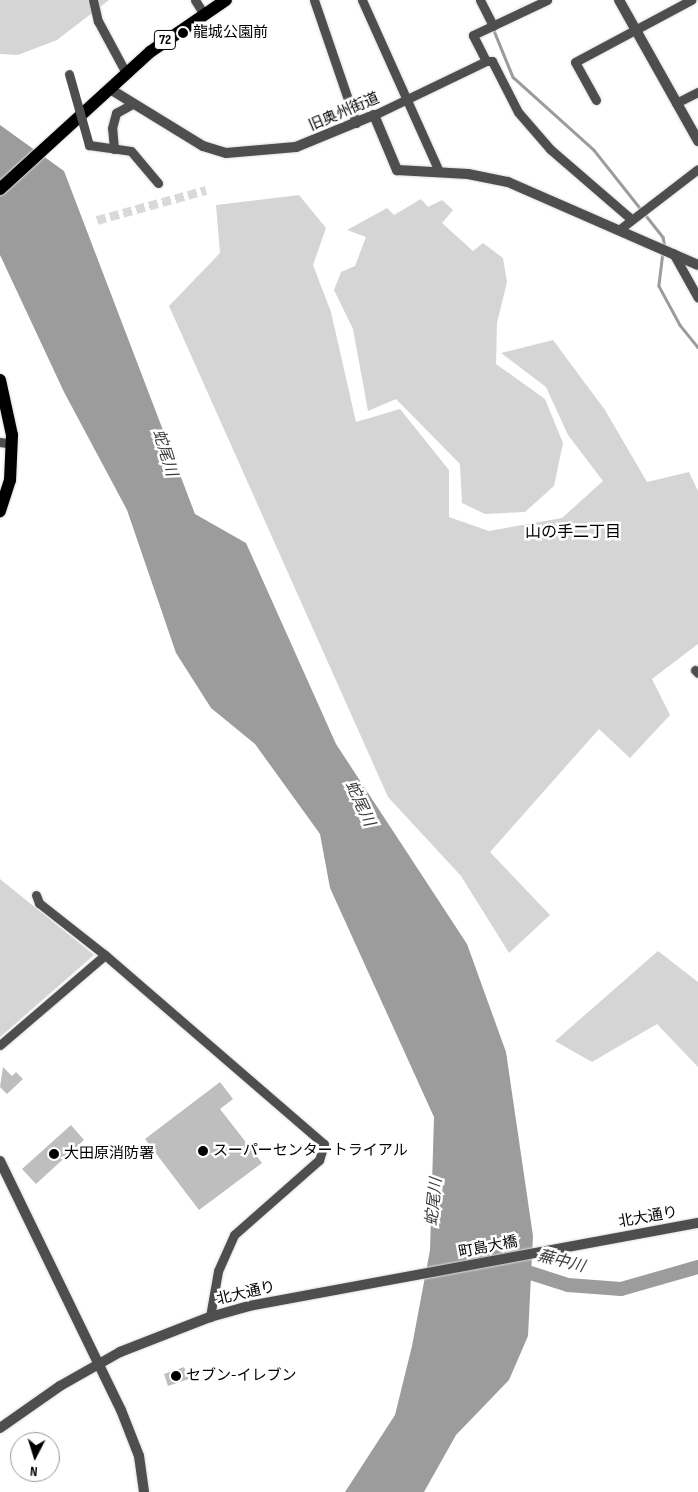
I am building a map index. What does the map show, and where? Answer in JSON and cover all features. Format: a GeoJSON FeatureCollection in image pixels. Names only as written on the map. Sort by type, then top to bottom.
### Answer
{"type":"FeatureCollection","features":[{"type":"Feature","properties":{"kind":"main road","name":"72"},"geometry":{"type":"LineString","coordinates":[[0,189],[53,138],[126,73],[203,13],[226,0]]}},
{"type":"Feature","properties":{"kind":"main road"},"geometry":{"type":"LineString","coordinates":[[0,380],[11,416],[6,443],[10,480],[0,511]]}},
{"type":"Feature","properties":{"kind":"street"},"geometry":{"type":"LineString","coordinates":[[93,0],[98,21],[126,73]]}},
{"type":"Feature","properties":{"kind":"street"},"geometry":{"type":"LineString","coordinates":[[195,0],[203,13]]}},
{"type":"Feature","properties":{"kind":"street"},"geometry":{"type":"LineString","coordinates":[[314,0],[356,123]]}},
{"type":"Feature","properties":{"kind":"street"},"geometry":{"type":"LineString","coordinates":[[362,0],[439,171]]}},
{"type":"Feature","properties":{"kind":"street"},"geometry":{"type":"LineString","coordinates":[[480,0],[493,26]]}},
{"type":"Feature","properties":{"kind":"street"},"geometry":{"type":"LineString","coordinates":[[547,0],[473,36],[486,61],[492,61],[518,112],[550,149],[630,218]]}},
{"type":"Feature","properties":{"kind":"street"},"geometry":{"type":"LineString","coordinates":[[618,0],[698,141]]}},
{"type":"Feature","properties":{"kind":"street"},"geometry":{"type":"LineString","coordinates":[[596,100],[575,62],[691,0]]}},
{"type":"Feature","properties":{"kind":"street","name":"旧奥州街道"},"geometry":{"type":"LineString","coordinates":[[110,89],[203,146],[226,154],[296,147],[409,101],[486,61]]}},
{"type":"Feature","properties":{"kind":"street"},"geometry":{"type":"LineString","coordinates":[[69,74],[89,146],[131,151],[158,183]]}},
{"type":"Feature","properties":{"kind":"street"},"geometry":{"type":"LineString","coordinates":[[676,103],[698,92]]}},
{"type":"Feature","properties":{"kind":"street"},"geometry":{"type":"LineString","coordinates":[[114,149],[111,135],[116,114],[132,104]]}},
{"type":"Feature","properties":{"kind":"street"},"geometry":{"type":"LineString","coordinates":[[374,115],[397,170],[439,171],[508,182],[673,252],[698,265]]}},
{"type":"Feature","properties":{"kind":"street"},"geometry":{"type":"LineString","coordinates":[[620,229],[630,218],[698,169]]}},
{"type":"Feature","properties":{"kind":"street"},"geometry":{"type":"LineString","coordinates":[[673,252],[698,298]]}},
{"type":"Feature","properties":{"kind":"street"},"geometry":{"type":"LineString","coordinates":[[36,895],[39,903],[105,955],[324,1144],[319,1160],[234,1236],[218,1271],[210,1317]]}},
{"type":"Feature","properties":{"kind":"street"},"geometry":{"type":"LineString","coordinates":[[0,1045],[105,955]]}},
{"type":"Feature","properties":{"kind":"street"},"geometry":{"type":"LineString","coordinates":[[0,1161],[101,1362],[133,1438],[144,1492]]}},
{"type":"Feature","properties":{"kind":"street","name":"北大通り"},"geometry":{"type":"LineString","coordinates":[[574,1246],[698,1223]]}},
{"type":"Feature","properties":{"kind":"street","name":"町島大橋"},"geometry":{"type":"LineString","coordinates":[[407,1278],[574,1246]]}},
{"type":"Feature","properties":{"kind":"street","name":"北大通り"},"geometry":{"type":"LineString","coordinates":[[0,1428],[101,1362],[147,1339],[210,1317],[249,1306],[407,1278]]}},
{"type":"Feature","properties":{"kind":"shaded area"},"geometry":{"type":"Polygon","coordinates":[[[0,0],[109,0],[57,40],[18,55],[0,54],[0,0]]]}},
{"type":"Feature","properties":{"kind":"shaded area"},"geometry":{"type":"Polygon","coordinates":[[[299,195],[326,228],[313,265],[331,312],[356,422],[400,409],[449,470],[449,517],[489,531],[562,518],[603,481],[568,435],[546,387],[501,353],[553,340],[605,410],[647,482],[689,472],[698,491],[698,644],[652,679],[670,715],[630,758],[599,729],[490,852],[550,915],[509,953],[461,876],[388,797],[169,306],[220,253],[216,205],[299,195]]]}},
{"type":"Feature","properties":{"kind":"shaded area"},"geometry":{"type":"Polygon","coordinates":[[[421,199],[428,207],[442,200],[453,210],[442,223],[473,251],[483,243],[503,258],[507,282],[497,323],[496,364],[545,399],[563,443],[554,486],[525,512],[485,514],[462,503],[460,464],[396,399],[368,411],[353,329],[334,290],[341,272],[355,266],[366,237],[347,230],[387,208],[394,215],[421,199]]]}},
{"type":"Feature","properties":{"kind":"shaded area"},"geometry":{"type":"Polygon","coordinates":[[[0,879],[94,955],[0,1037],[0,879]]]}},
{"type":"Feature","properties":{"kind":"shaded area"},"geometry":{"type":"Polygon","coordinates":[[[658,951],[698,982],[698,1067],[657,1024],[592,1062],[555,1041],[658,951]]]}},
{"type":"Feature","properties":{"kind":"water","name":"蛇尾川"},"geometry":{"type":"Polygon","coordinates":[[[0,125],[64,171],[195,514],[246,543],[336,744],[467,944],[506,1052],[533,1236],[528,1336],[509,1380],[456,1435],[424,1492],[345,1492],[395,1415],[412,1346],[430,1250],[434,1117],[330,888],[320,834],[255,744],[211,708],[176,653],[127,510],[64,392],[0,255],[0,125]]]}},
{"type":"Feature","properties":{"kind":"building"},"geometry":{"type":"Polygon","coordinates":[[[3,1067],[12,1076],[16,1072],[23,1079],[7,1094],[0,1087],[3,1067]]]}},
{"type":"Feature","properties":{"kind":"building","name":"スーパーセンタートライアル"},"geometry":{"type":"Polygon","coordinates":[[[220,1082],[233,1099],[220,1109],[262,1163],[199,1210],[145,1139],[220,1082]]]}},
{"type":"Feature","properties":{"kind":"building","name":"大田原消防署"},"geometry":{"type":"Polygon","coordinates":[[[71,1125],[84,1140],[36,1184],[22,1169],[71,1125]]]}},
{"type":"Feature","properties":{"kind":"building","name":"セブン-イレブン"},"geometry":{"type":"Polygon","coordinates":[[[184,1367],[189,1379],[168,1386],[164,1374],[184,1367]]]}},
{"type":"Feature","properties":{"kind":"waterway"},"geometry":{"type":"LineString","coordinates":[[493,28],[513,77],[594,150],[663,237],[665,247]]}},
{"type":"Feature","properties":{"kind":"waterway"},"geometry":{"type":"LineString","coordinates":[[663,252],[659,286],[680,325],[698,347]]}},
{"type":"Feature","properties":{"kind":"waterway","name":"蕪中川"},"geometry":{"type":"LineString","coordinates":[[515,1268],[568,1285],[621,1289],[698,1267]]}},
{"type":"Feature","properties":{"kind":"tunnel"},"geometry":{"type":"LineString","coordinates":[[97,220],[206,190]]}},
{"type":"Feature","properties":{"kind":"place","name":"龍城公園前"},"geometry":{"type":"Point","coordinates":[183,33]}},
{"type":"Feature","properties":{"kind":"place","name":"スーパーセンタートライアル"},"geometry":{"type":"Point","coordinates":[203,1151]}},
{"type":"Feature","properties":{"kind":"place","name":"大田原消防署"},"geometry":{"type":"Point","coordinates":[54,1154]}},
{"type":"Feature","properties":{"kind":"place","name":"セブン-イレブン"},"geometry":{"type":"Point","coordinates":[176,1376]}},
{"type":"Feature","properties":{"kind":"district","name":"山の手二丁目"},"geometry":{"type":"Point","coordinates":[573,533]}}]}
